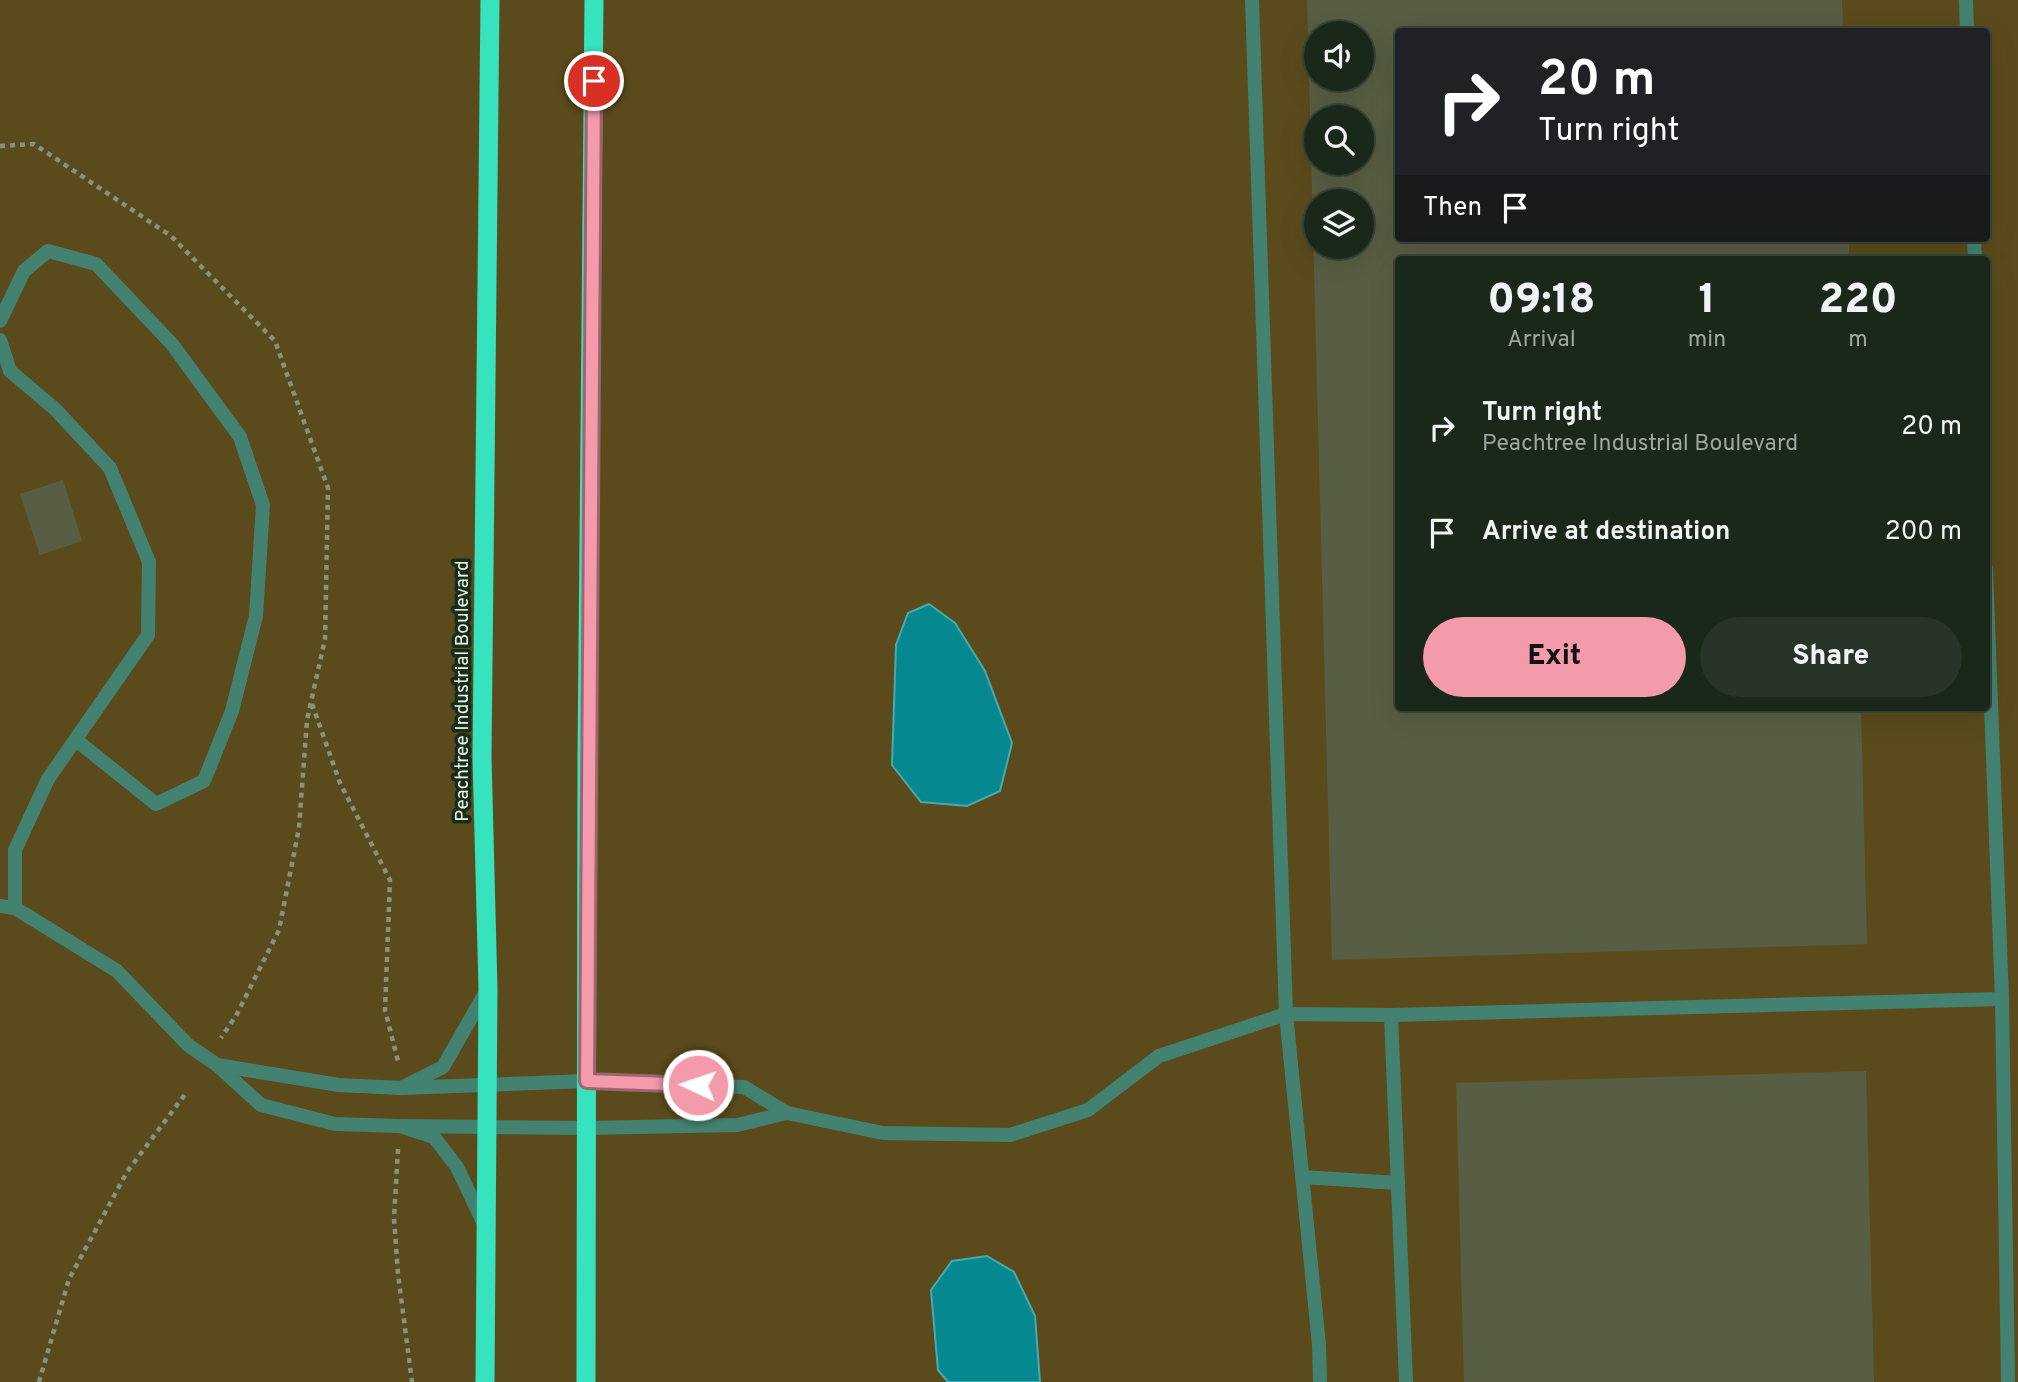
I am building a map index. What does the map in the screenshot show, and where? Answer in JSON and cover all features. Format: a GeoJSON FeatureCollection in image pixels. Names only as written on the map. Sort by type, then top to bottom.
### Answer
{"type":"FeatureCollection","features":[{"type":"Feature","properties":{"kind":"highway","name":"Peachtree Industrial Boulevard"},"geometry":{"type":"LineString","coordinates":[[485,1382],[488,989],[482,757],[489,0]]}},
{"type":"Feature","properties":{"kind":"highway"},"geometry":{"type":"LineString","coordinates":[[586,1382],[594,0]]}},
{"type":"Feature","properties":{"kind":"lane"},"geometry":{"type":"LineString","coordinates":[[1252,0],[1286,1014],[1320,1345],[1320,1382]]}},
{"type":"Feature","properties":{"kind":"lane"},"geometry":{"type":"LineString","coordinates":[[1966,0],[1967,28]]}},
{"type":"Feature","properties":{"kind":"lane"},"geometry":{"type":"LineString","coordinates":[[0,321],[24,271],[48,251],[96,264],[172,344],[240,438],[263,505],[257,616],[232,712],[204,781],[156,804],[76,740]]}},
{"type":"Feature","properties":{"kind":"lane"},"geometry":{"type":"LineString","coordinates":[[0,340],[10,370],[55,409],[110,468],[149,562],[148,635],[48,779],[15,850],[15,908]]}},
{"type":"Feature","properties":{"kind":"lane"},"geometry":{"type":"LineString","coordinates":[[1990,676],[2002,999],[2008,1382]]}},
{"type":"Feature","properties":{"kind":"lane"},"geometry":{"type":"LineString","coordinates":[[0,906],[15,908],[117,971],[188,1045],[217,1065],[261,1105],[335,1124],[487,1128],[737,1125],[787,1113]]}},
{"type":"Feature","properties":{"kind":"lane"},"geometry":{"type":"LineString","coordinates":[[400,1080],[443,1067],[488,989]]}},
{"type":"Feature","properties":{"kind":"lane"},"geometry":{"type":"LineString","coordinates":[[217,1065],[339,1085],[400,1080],[487,1084],[587,1081],[744,1087],[787,1113],[883,1133],[1010,1135],[1088,1110],[1159,1056],[1286,1014],[1391,1015],[2002,999]]}},
{"type":"Feature","properties":{"kind":"lane"},"geometry":{"type":"LineString","coordinates":[[1391,1015],[1406,1382]]}},
{"type":"Feature","properties":{"kind":"lane"},"geometry":{"type":"LineString","coordinates":[[400,1125],[434,1137],[457,1167],[486,1227]]}},
{"type":"Feature","properties":{"kind":"lane"},"geometry":{"type":"LineString","coordinates":[[1302,1177],[1398,1183]]}},
{"type":"Feature","properties":{"kind":"path"},"geometry":{"type":"LineString","coordinates":[[311,703],[340,783],[390,880],[385,1010],[400,1080]]}},
{"type":"Feature","properties":{"kind":"path"},"geometry":{"type":"LineString","coordinates":[[39,1382],[69,1279],[127,1172],[186,1093]]}},
{"type":"Feature","properties":{"kind":"path"},"geometry":{"type":"LineString","coordinates":[[398,1145],[394,1218],[398,1274],[412,1382]]}},
{"type":"Feature","properties":{"kind":"shaded area"},"geometry":{"type":"Polygon","coordinates":[[[0,0],[2018,0],[2018,1382],[0,1382],[0,0]]]}},
{"type":"Feature","properties":{"kind":"water"},"geometry":{"type":"Polygon","coordinates":[[[929,604],[955,623],[985,671],[1012,743],[1000,791],[967,806],[921,802],[892,765],[896,645],[908,613],[929,604]]]}},
{"type":"Feature","properties":{"kind":"water"},"geometry":{"type":"Polygon","coordinates":[[[987,1256],[1014,1272],[1035,1316],[1040,1382],[948,1382],[938,1370],[931,1290],[952,1261],[987,1256]]]}},
{"type":"Feature","properties":{"kind":"building"},"geometry":{"type":"Polygon","coordinates":[[[1307,0],[1842,0],[1843,28],[1395,28],[1395,242],[1849,242],[1849,256],[1395,256],[1395,711],[1861,711],[1867,944],[1332,960],[1314,259],[1374,259],[1374,189],[1312,189],[1312,175],[1374,175],[1374,105],[1310,105],[1309,91],[1374,91],[1374,21],[1308,21],[1307,0]]]}},
{"type":"Feature","properties":{"kind":"building"},"geometry":{"type":"Polygon","coordinates":[[[63,480],[82,541],[40,555],[20,494],[63,480]]]}},
{"type":"Feature","properties":{"kind":"building"},"geometry":{"type":"Polygon","coordinates":[[[1866,1071],[1874,1382],[1464,1382],[1456,1083],[1866,1071]]]}},
{"type":"Feature","properties":{"kind":"route"},"geometry":{"type":"LineString","coordinates":[[594,81],[587,757],[587,1081],[698,1085]]}}]}
